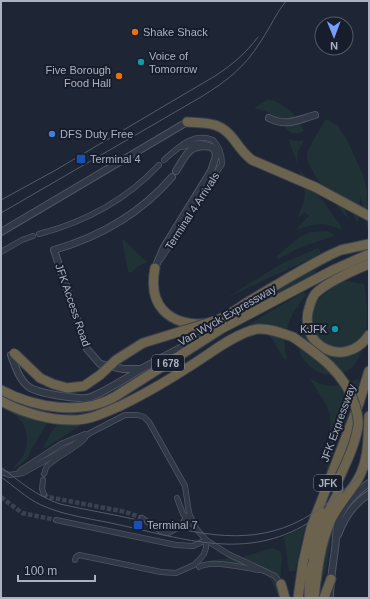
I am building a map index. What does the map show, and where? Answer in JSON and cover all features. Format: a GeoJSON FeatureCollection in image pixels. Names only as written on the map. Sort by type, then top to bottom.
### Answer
{"type":"FeatureCollection","features":[{"type":"Feature","properties":{"kind":"highway"},"geometry":{"type":"LineString","coordinates":[[187,122],[220,126],[245,155],[252,160],[315,187],[369,216]]}},
{"type":"Feature","properties":{"kind":"highway"},"geometry":{"type":"LineString","coordinates":[[341,250],[369,237]]}},
{"type":"Feature","properties":{"kind":"highway","name":"Van Wyck Expressway"},"geometry":{"type":"LineString","coordinates":[[12,354],[40,378],[53,384],[67,388],[84,386],[100,376],[116,360],[143,343],[223,318],[306,268],[341,250],[369,244]]}},
{"type":"Feature","properties":{"kind":"highway","name":"Van Wyck Expressway"},"geometry":{"type":"LineString","coordinates":[[30,401],[57,406],[82,408],[101,404],[221,330],[349,262],[369,254]]}},
{"type":"Feature","properties":{"kind":"highway"},"geometry":{"type":"LineString","coordinates":[[369,264],[349,273],[316,292],[310,303],[307,318],[310,333],[319,345],[330,351],[338,353],[346,352],[362,343],[369,335]]}},
{"type":"Feature","properties":{"kind":"highway"},"geometry":{"type":"LineString","coordinates":[[155,268],[153,280],[154,292],[158,305],[167,315],[181,321],[194,324],[208,323]]}},
{"type":"Feature","properties":{"kind":"highway"},"geometry":{"type":"LineString","coordinates":[[5,403],[24,411],[59,420],[78,420],[95,416],[141,395],[223,344],[257,329],[275,330],[293,337],[314,351],[345,382],[351,392],[358,414],[358,425],[354,444],[338,487],[318,528],[309,576],[309,598]]}},
{"type":"Feature","properties":{"kind":"highway","name":"JFK Expressway"},"geometry":{"type":"LineString","coordinates":[[298,598],[303,563],[311,528],[359,403],[369,371]]}},
{"type":"Feature","properties":{"kind":"highway"},"geometry":{"type":"LineString","coordinates":[[1,386],[30,401]]}},
{"type":"Feature","properties":{"kind":"highway"},"geometry":{"type":"LineString","coordinates":[[1,390],[30,401]]}},
{"type":"Feature","properties":{"kind":"highway"},"geometry":{"type":"LineString","coordinates":[[314,598],[320,560],[328,528],[336,511],[359,477],[363,467],[366,455],[369,416]]}},
{"type":"Feature","properties":{"kind":"highway"},"geometry":{"type":"LineString","coordinates":[[324,598],[331,578]]}},
{"type":"Feature","properties":{"kind":"highway"},"geometry":{"type":"LineString","coordinates":[[281,584],[286,598]]}},
{"type":"Feature","properties":{"kind":"street"},"geometry":{"type":"LineString","coordinates":[[269,118],[280,123],[315,115]]}},
{"type":"Feature","properties":{"kind":"street"},"geometry":{"type":"LineString","coordinates":[[1,232],[187,122]]}},
{"type":"Feature","properties":{"kind":"street","name":"Terminal 4 Arrivals"},"geometry":{"type":"LineString","coordinates":[[155,268],[222,164],[221,151],[217,144],[213,140],[206,137],[200,137],[188,141],[164,160]]}},
{"type":"Feature","properties":{"kind":"street"},"geometry":{"type":"LineString","coordinates":[[155,268],[164,247],[211,171],[216,156],[212,147],[204,143],[192,144],[177,149]]}},
{"type":"Feature","properties":{"kind":"street","name":"JFK Access Road"},"geometry":{"type":"LineString","coordinates":[[212,147],[204,145],[192,148],[174,174],[156,194],[120,221],[88,238],[54,250],[87,349],[100,364],[123,369],[141,369],[290,289],[311,282]]}},
{"type":"Feature","properties":{"kind":"street"},"geometry":{"type":"LineString","coordinates":[[39,234],[74,224],[105,208],[134,189],[159,164]]}},
{"type":"Feature","properties":{"kind":"street"},"geometry":{"type":"LineString","coordinates":[[1,252],[17,242],[33,236]]}},
{"type":"Feature","properties":{"kind":"street"},"geometry":{"type":"LineString","coordinates":[[12,354],[21,378],[29,387],[53,394],[75,398],[90,398],[141,369]]}},
{"type":"Feature","properties":{"kind":"street"},"geometry":{"type":"LineString","coordinates":[[3,473],[9,475],[23,473],[73,445],[90,433],[125,415],[131,414],[144,417],[149,422],[185,486],[189,513],[196,527]]}},
{"type":"Feature","properties":{"kind":"street"},"geometry":{"type":"LineString","coordinates":[[44,474],[47,466],[82,442],[90,433]]}},
{"type":"Feature","properties":{"kind":"street"},"geometry":{"type":"LineString","coordinates":[[43,480],[42,489],[44,494]]}},
{"type":"Feature","properties":{"kind":"street"},"geometry":{"type":"LineString","coordinates":[[330,598],[337,526],[344,510],[352,498],[369,483]]}},
{"type":"Feature","properties":{"kind":"street"},"geometry":{"type":"LineString","coordinates":[[336,541],[342,524],[350,511],[369,494]]}},
{"type":"Feature","properties":{"kind":"street"},"geometry":{"type":"LineString","coordinates":[[177,498],[186,517],[206,540],[228,554],[275,576],[281,584],[281,598]]}},
{"type":"Feature","properties":{"kind":"street"},"geometry":{"type":"LineString","coordinates":[[142,518],[162,532],[168,533],[181,526],[186,517]]}},
{"type":"Feature","properties":{"kind":"street"},"geometry":{"type":"LineString","coordinates":[[56,520],[176,545],[193,546],[206,540]]}},
{"type":"Feature","properties":{"kind":"street"},"geometry":{"type":"LineString","coordinates":[[74,560],[79,555],[167,573],[176,572],[194,565],[204,554],[206,540]]}},
{"type":"Feature","properties":{"kind":"street"},"geometry":{"type":"LineString","coordinates":[[199,567],[204,564],[214,564],[266,571]]}},
{"type":"Feature","properties":{"kind":"shaded area"},"geometry":{"type":"Polygon","coordinates":[[[269,99],[286,107],[298,120],[304,131],[299,133],[291,133],[274,116],[254,108],[269,99]]]}},
{"type":"Feature","properties":{"kind":"shaded area"},"geometry":{"type":"Polygon","coordinates":[[[326,119],[337,125],[346,138],[363,175],[367,189],[367,202],[369,209],[369,235],[360,195],[359,221],[357,222],[350,209],[345,211],[350,221],[317,179],[308,161],[308,151],[326,119]]]}},
{"type":"Feature","properties":{"kind":"shaded area"},"geometry":{"type":"Polygon","coordinates":[[[288,139],[304,141],[298,152],[298,165],[288,139]]]}},
{"type":"Feature","properties":{"kind":"shaded area"},"geometry":{"type":"Polygon","coordinates":[[[298,167],[341,226],[341,229],[329,225],[319,224],[296,229],[309,216],[305,212],[299,217],[298,216],[305,197],[305,192],[303,180],[298,167]]]}},
{"type":"Feature","properties":{"kind":"shaded area"},"geometry":{"type":"Polygon","coordinates":[[[327,231],[336,235],[297,249],[279,259],[277,256],[301,236],[311,232],[327,231]]]}},
{"type":"Feature","properties":{"kind":"shaded area"},"geometry":{"type":"Polygon","coordinates":[[[123,239],[147,262],[137,267],[130,273],[128,271],[123,239]]]}},
{"type":"Feature","properties":{"kind":"shaded area"},"geometry":{"type":"Polygon","coordinates":[[[318,248],[321,253],[310,259],[226,298],[283,263],[318,248]]]}},
{"type":"Feature","properties":{"kind":"shaded area"},"geometry":{"type":"Polygon","coordinates":[[[315,269],[317,274],[113,389],[162,357],[315,269]]]}},
{"type":"Feature","properties":{"kind":"shaded area"},"geometry":{"type":"Polygon","coordinates":[[[343,280],[364,284],[367,312],[364,342],[360,356],[353,366],[343,373],[329,375],[317,371],[304,360],[298,346],[298,334],[308,312],[325,294],[343,280]]]}},
{"type":"Feature","properties":{"kind":"shaded area"},"geometry":{"type":"Polygon","coordinates":[[[304,292],[306,295],[288,324],[285,340],[287,358],[284,359],[273,340],[266,332],[246,327],[304,292]]]}},
{"type":"Feature","properties":{"kind":"shaded area"},"geometry":{"type":"Polygon","coordinates":[[[310,379],[320,384],[331,386],[349,383],[357,379],[360,380],[342,431],[340,430],[339,438],[323,487],[331,453],[330,414],[324,401],[310,379]]]}},
{"type":"Feature","properties":{"kind":"shaded area"},"geometry":{"type":"Polygon","coordinates":[[[12,411],[50,419],[33,446],[28,458],[13,470],[24,454],[27,437],[24,426],[17,416],[12,413],[12,411]]]}},
{"type":"Feature","properties":{"kind":"shaded area"},"geometry":{"type":"Polygon","coordinates":[[[69,412],[75,412],[78,416],[89,420],[42,450],[52,431],[69,412]]]}},
{"type":"Feature","properties":{"kind":"shaded area"},"geometry":{"type":"Polygon","coordinates":[[[334,524],[326,569],[319,590],[322,591],[321,598],[316,598],[321,557],[334,524]]]}},
{"type":"Feature","properties":{"kind":"shaded area"},"geometry":{"type":"Polygon","coordinates":[[[305,526],[295,571],[289,571],[284,537],[305,526]]]}},
{"type":"Feature","properties":{"kind":"shaded area"},"geometry":{"type":"Polygon","coordinates":[[[272,548],[280,551],[282,557],[279,598],[274,585],[269,578],[263,572],[255,568],[230,564],[204,564],[213,560],[243,557],[272,548]]]}},
{"type":"Feature","properties":{"kind":"tunnel"},"geometry":{"type":"LineString","coordinates":[[44,494],[48,497],[126,512],[142,518]]}},
{"type":"Feature","properties":{"kind":"tunnel"},"geometry":{"type":"LineString","coordinates":[[1,497],[22,513],[56,520]]}},
{"type":"Feature","properties":{"kind":"tram line"},"geometry":{"type":"LineString","coordinates":[[1,213],[201,97],[219,85],[235,73],[249,58],[286,1]]}},
{"type":"Feature","properties":{"kind":"tram line"},"geometry":{"type":"LineString","coordinates":[[1,200],[54,171],[215,76],[227,68],[249,48],[258,37]]}},
{"type":"Feature","properties":{"kind":"tram line"},"geometry":{"type":"LineString","coordinates":[[1,467],[36,493],[60,504],[197,532],[235,536],[254,535],[274,531],[304,519],[333,499],[369,468]]}},
{"type":"Feature","properties":{"kind":"tram line"},"geometry":{"type":"LineString","coordinates":[[1,477],[30,499],[50,509],[80,517],[192,541],[215,544],[239,544],[262,541],[285,535],[308,523]]}},
{"type":"Feature","properties":{"kind":"place","name":"Shake Shack"},"geometry":{"type":"Point","coordinates":[135,32]}},
{"type":"Feature","properties":{"kind":"place","name":"Voice of Tomorrow"},"geometry":{"type":"Point","coordinates":[141,62]}},
{"type":"Feature","properties":{"kind":"place","name":"Five Borough Food Hall"},"geometry":{"type":"Point","coordinates":[119,76]}},
{"type":"Feature","properties":{"kind":"place","name":"DFS Duty Free"},"geometry":{"type":"Point","coordinates":[52,134]}},
{"type":"Feature","properties":{"kind":"place","name":"Terminal 4"},"geometry":{"type":"Point","coordinates":[81,159]}},
{"type":"Feature","properties":{"kind":"place","name":"KJFK"},"geometry":{"type":"Point","coordinates":[335,329]}},
{"type":"Feature","properties":{"kind":"place","name":"Terminal 7"},"geometry":{"type":"Point","coordinates":[138,525]}}]}
